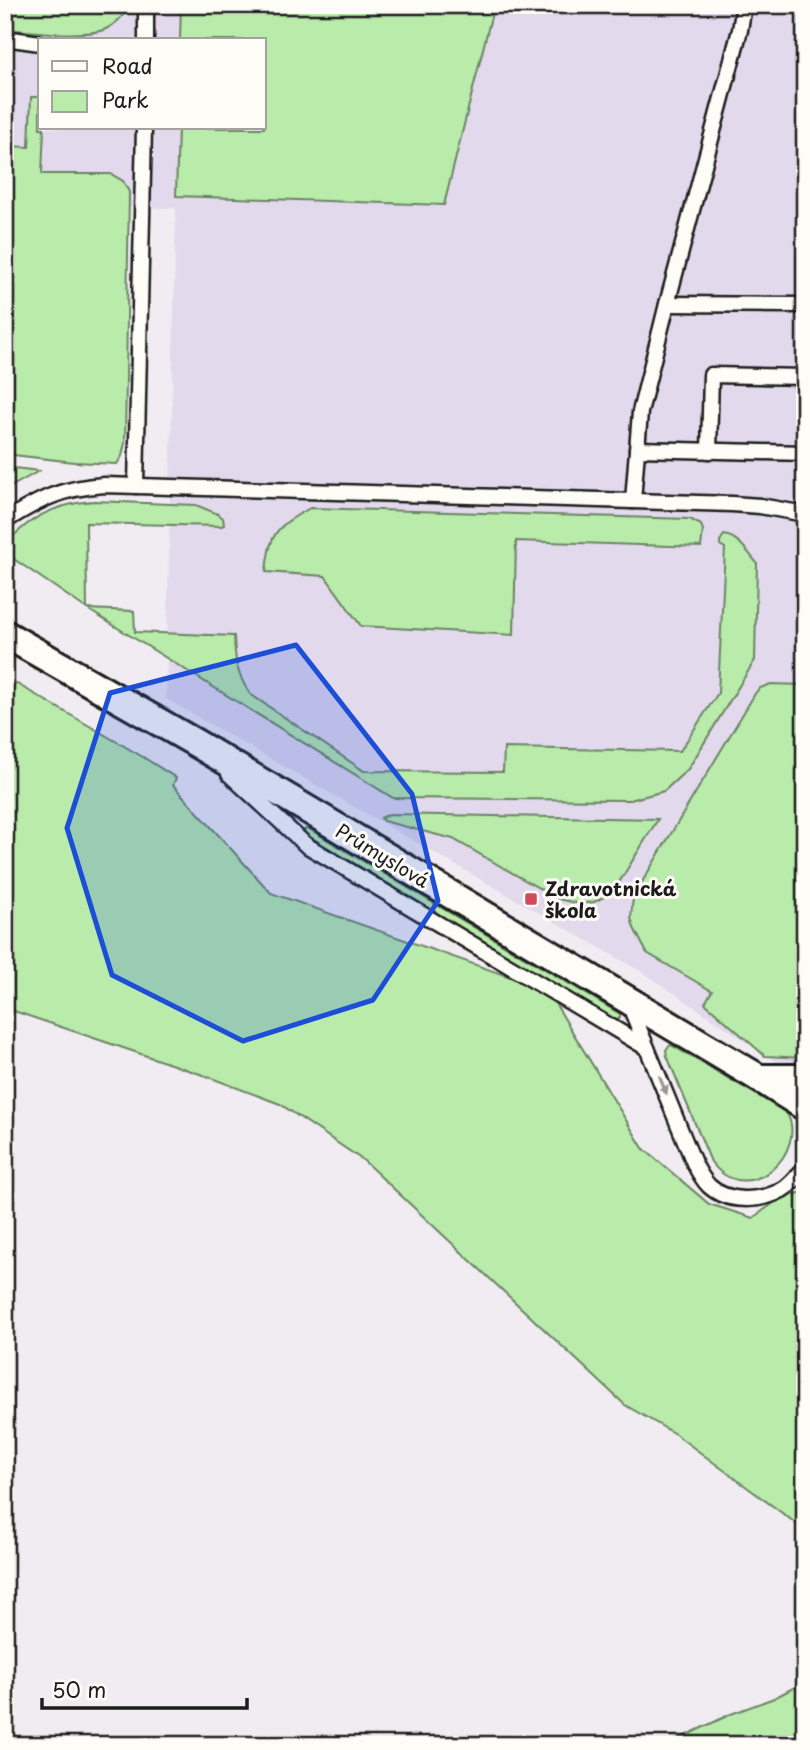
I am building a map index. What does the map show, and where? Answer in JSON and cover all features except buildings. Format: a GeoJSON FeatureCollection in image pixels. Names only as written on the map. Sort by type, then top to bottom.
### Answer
{"type":"FeatureCollection","features":[{"type":"Feature","properties":{"kind":"street","name":"Průmyslová"},"geometry":{"type":"LineString","coordinates":[[5,634],[194,742],[805,1107]]}},
{"type":"Feature","properties":{"kind":"street"},"geometry":{"type":"LineString","coordinates":[[759,1078],[805,1078]]}},
{"type":"Feature","properties":{"kind":"lane"},"geometry":{"type":"LineString","coordinates":[[146,5],[146,38]]}},
{"type":"Feature","properties":{"kind":"lane"},"geometry":{"type":"LineString","coordinates":[[633,501],[640,412],[740,30],[744,5]]}},
{"type":"Feature","properties":{"kind":"lane"},"geometry":{"type":"LineString","coordinates":[[5,38],[38,43]]}},
{"type":"Feature","properties":{"kind":"lane"},"geometry":{"type":"LineString","coordinates":[[136,486],[144,130]]}},
{"type":"Feature","properties":{"kind":"lane"},"geometry":{"type":"LineString","coordinates":[[667,304],[803,305]]}},
{"type":"Feature","properties":{"kind":"lane"},"geometry":{"type":"LineString","coordinates":[[709,451],[711,375],[805,377]]}},
{"type":"Feature","properties":{"kind":"lane"},"geometry":{"type":"LineString","coordinates":[[636,449],[805,453]]}},
{"type":"Feature","properties":{"kind":"lane"},"geometry":{"type":"LineString","coordinates":[[5,521],[43,498],[63,491],[104,485],[760,506],[805,514]]}},
{"type":"Feature","properties":{"kind":"lane"},"geometry":{"type":"LineString","coordinates":[[194,742],[306,845],[648,1048]]}},
{"type":"Feature","properties":{"kind":"lane"},"geometry":{"type":"LineString","coordinates":[[628,999],[694,1163],[709,1187],[741,1199],[764,1197],[782,1190],[805,1167]]}},
{"type":"Feature","properties":{"kind":"highlighted area"},"geometry":{"type":"Polygon","coordinates":[[[296,645],[412,794],[438,901],[373,1000],[243,1041],[112,975],[67,828],[110,693],[296,645]]]}},
{"type":"Feature","properties":{"kind":"shaded area"},"geometry":{"type":"Polygon","coordinates":[[[5,5],[805,5],[805,1081],[644,973],[166,699],[176,208],[116,207],[94,175],[42,174],[44,130],[266,130],[266,38],[38,38],[38,97],[31,97],[29,147],[5,146],[5,5]]]}},
{"type":"Feature","properties":{"kind":"green space"},"geometry":{"type":"Polygon","coordinates":[[[5,5],[130,5],[114,25],[106,29],[71,33],[5,29],[5,5]]]}},
{"type":"Feature","properties":{"kind":"green space"},"geometry":{"type":"Polygon","coordinates":[[[181,5],[494,5],[444,205],[176,196],[178,130],[266,130],[266,38],[180,38],[181,5]]]}},
{"type":"Feature","properties":{"kind":"green space"},"geometry":{"type":"Polygon","coordinates":[[[31,97],[38,97],[38,130],[44,130],[42,174],[111,174],[123,181],[129,192],[125,443],[117,464],[5,454],[5,146],[29,147],[31,97]]]}},
{"type":"Feature","properties":{"kind":"green space"},"geometry":{"type":"Polygon","coordinates":[[[5,467],[39,471],[5,490],[5,467]]]}},
{"type":"Feature","properties":{"kind":"green space"},"geometry":{"type":"Polygon","coordinates":[[[94,501],[196,505],[223,518],[224,525],[221,526],[86,523],[87,609],[5,553],[10,540],[28,523],[54,509],[94,501]]]}},
{"type":"Feature","properties":{"kind":"green space"},"geometry":{"type":"Polygon","coordinates":[[[310,508],[690,519],[701,525],[703,530],[701,547],[516,541],[514,635],[361,626],[325,576],[266,572],[270,548],[277,532],[289,520],[310,508]]]}},
{"type":"Feature","properties":{"kind":"green space"},"geometry":{"type":"Polygon","coordinates":[[[724,535],[739,542],[757,563],[755,660],[688,769],[664,791],[630,800],[393,798],[87,609],[134,611],[135,632],[234,636],[237,666],[250,694],[364,771],[503,772],[504,748],[680,751],[718,693],[725,548],[720,545],[720,541],[724,535]]]}},
{"type":"Feature","properties":{"kind":"green space"},"geometry":{"type":"Polygon","coordinates":[[[5,677],[176,778],[173,785],[271,893],[547,990],[643,1148],[709,1204],[753,1218],[783,1196],[805,1192],[805,1530],[675,1434],[625,1405],[364,1161],[280,1104],[5,1008],[5,677]]]}},
{"type":"Feature","properties":{"kind":"green space"},"geometry":{"type":"Polygon","coordinates":[[[771,684],[805,685],[805,1058],[765,1056],[705,1003],[712,991],[647,953],[631,918],[633,897],[756,692],[771,684]]]}},
{"type":"Feature","properties":{"kind":"green space"},"geometry":{"type":"Polygon","coordinates":[[[389,814],[658,819],[615,889],[594,902],[580,904],[558,899],[453,839],[383,821],[381,818],[389,814]]]}},
{"type":"Feature","properties":{"kind":"green space"},"geometry":{"type":"Polygon","coordinates":[[[305,829],[620,1014],[620,1018],[615,1020],[307,835],[304,833],[305,829]]]}},
{"type":"Feature","properties":{"kind":"green space"},"geometry":{"type":"Polygon","coordinates":[[[671,1045],[786,1112],[791,1127],[790,1142],[783,1157],[772,1170],[758,1178],[742,1180],[726,1176],[711,1162],[667,1056],[666,1050],[671,1045]]]}},
{"type":"Feature","properties":{"kind":"green space"},"geometry":{"type":"Polygon","coordinates":[[[805,1682],[805,1745],[666,1745],[731,1714],[774,1698],[805,1682]]]}},
{"type":"Feature","properties":{"kind":"place","name":"Zdravotnická škola"},"geometry":{"type":"Point","coordinates":[531,899]}}]}
